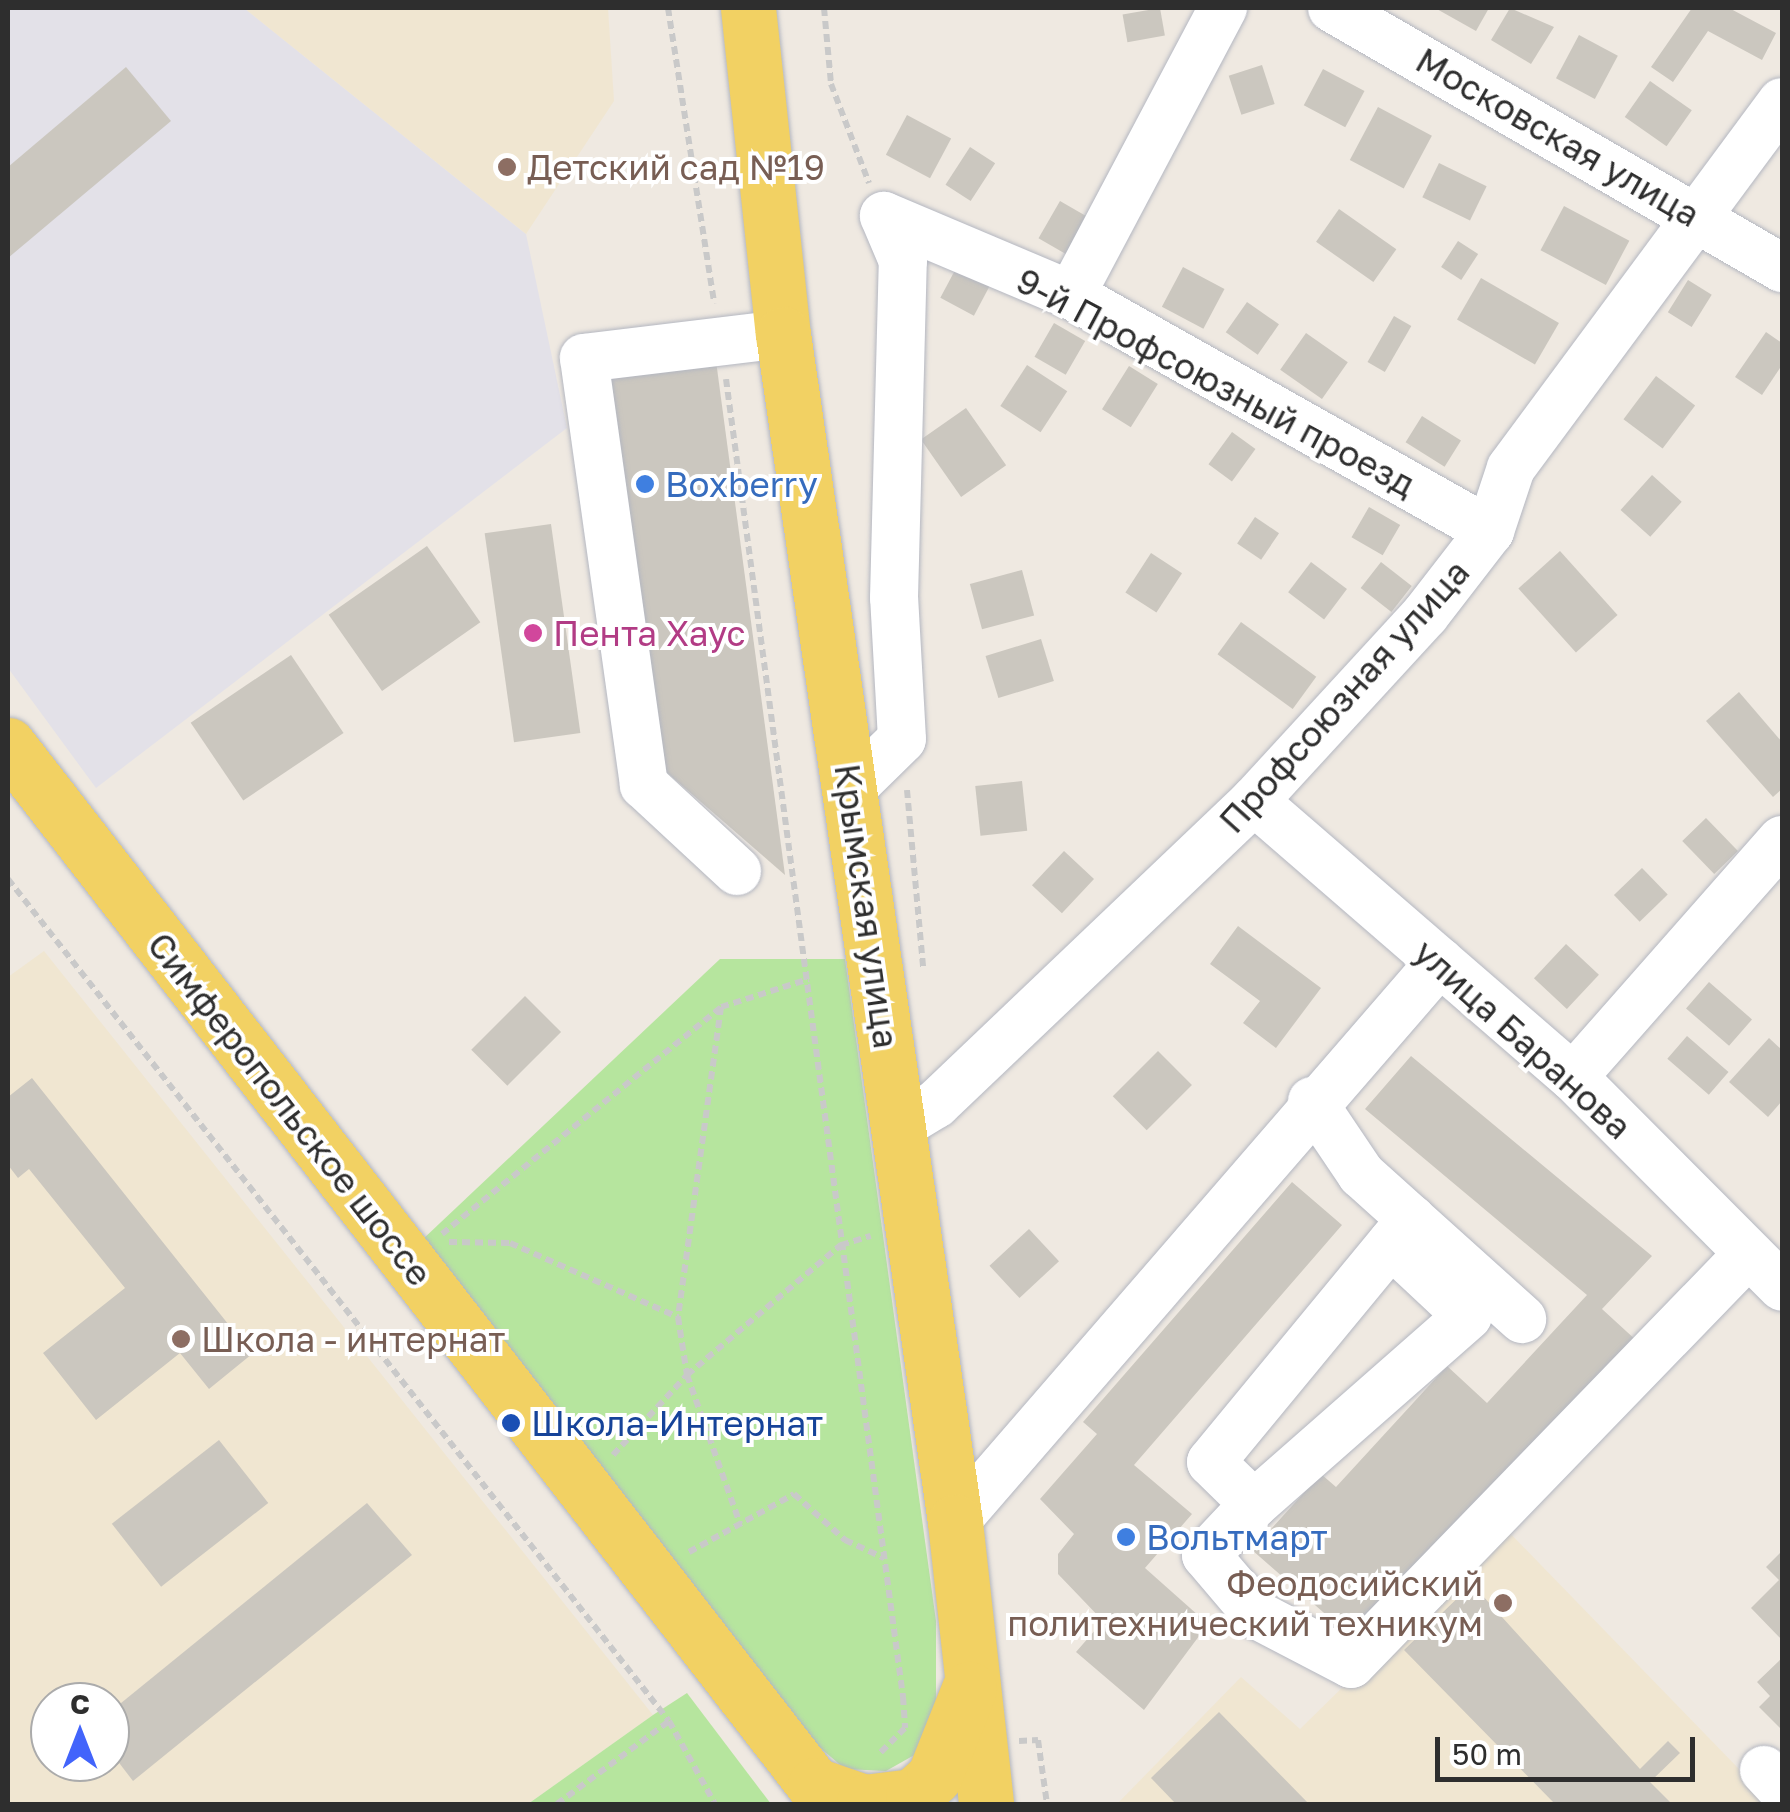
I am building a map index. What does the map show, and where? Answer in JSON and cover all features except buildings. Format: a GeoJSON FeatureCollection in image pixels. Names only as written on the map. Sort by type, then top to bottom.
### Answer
{"type":"FeatureCollection","features":[{"type":"Feature","properties":{"kind":"main road","name":"Крымская улица"},"geometry":{"type":"LineString","coordinates":[[748,8],[783,334],[955,1522],[971,1683],[966,1804]]}},
{"type":"Feature","properties":{"kind":"main road","name":"Симферопольское шоссе"},"geometry":{"type":"LineString","coordinates":[[8,746],[818,1791]]}},
{"type":"Feature","properties":{"kind":"main road"},"geometry":{"type":"LineString","coordinates":[[818,1791],[864,1802],[913,1796],[934,1776],[971,1683]]}},
{"type":"Feature","properties":{"kind":"main road"},"geometry":{"type":"LineString","coordinates":[[971,1683],[986,1804]]}},
{"type":"Feature","properties":{"kind":"street"},"geometry":{"type":"LineString","coordinates":[[1071,296],[1223,8]]}},
{"type":"Feature","properties":{"kind":"street","name":"Московская улица"},"geometry":{"type":"LineString","coordinates":[[1332,8],[1782,268]]}},
{"type":"Feature","properties":{"kind":"street","name":"Профсоюзная улица"},"geometry":{"type":"LineString","coordinates":[[898,1127],[936,1104],[1254,801],[1490,531],[1512,468],[1692,214],[1782,102]]}},
{"type":"Feature","properties":{"kind":"street"},"geometry":{"type":"LineString","coordinates":[[851,789],[902,739],[894,598],[903,261],[884,216]]}},
{"type":"Feature","properties":{"kind":"street","name":"9-й Профсоюзный проезд"},"geometry":{"type":"LineString","coordinates":[[884,216],[1071,296],[1490,531]]}},
{"type":"Feature","properties":{"kind":"street"},"geometry":{"type":"LineString","coordinates":[[738,871],[644,785],[565,357],[783,334]]}},
{"type":"Feature","properties":{"kind":"street","name":"улица Баранова"},"geometry":{"type":"LineString","coordinates":[[1254,801],[1573,1077],[1782,1286]]}},
{"type":"Feature","properties":{"kind":"street"},"geometry":{"type":"LineString","coordinates":[[1573,1077],[1782,840]]}},
{"type":"Feature","properties":{"kind":"street"},"geometry":{"type":"LineString","coordinates":[[955,1522],[1312,1101],[1440,962]]}},
{"type":"Feature","properties":{"kind":"street"},"geometry":{"type":"LineString","coordinates":[[1312,1101],[1401,1231],[1468,1316],[1254,1504],[1206,1555],[1257,1615],[1351,1664],[1748,1254]]}},
{"type":"Feature","properties":{"kind":"street"},"geometry":{"type":"LineString","coordinates":[[1401,1231],[1522,1318]]}},
{"type":"Feature","properties":{"kind":"street"},"geometry":{"type":"LineString","coordinates":[[1254,1504],[1211,1462],[1401,1231]]}},
{"type":"Feature","properties":{"kind":"path"},"geometry":{"type":"LineString","coordinates":[[668,8],[720,342],[810,980],[840,1244],[905,1728],[879,1754],[865,1754]]}},
{"type":"Feature","properties":{"kind":"path"},"geometry":{"type":"LineString","coordinates":[[824,8],[831,84],[884,216]]}},
{"type":"Feature","properties":{"kind":"path"},"geometry":{"type":"LineString","coordinates":[[8,879],[670,1720],[716,1804]]}},
{"type":"Feature","properties":{"kind":"path"},"geometry":{"type":"LineString","coordinates":[[678,1317],[510,1244],[433,1241],[720,1007],[810,980]]}},
{"type":"Feature","properties":{"kind":"path"},"geometry":{"type":"LineString","coordinates":[[720,1007],[678,1317],[686,1375],[740,1524]]}},
{"type":"Feature","properties":{"kind":"path"},"geometry":{"type":"LineString","coordinates":[[606,1464],[686,1375],[840,1244],[910,1224]]}},
{"type":"Feature","properties":{"kind":"path"},"geometry":{"type":"LineString","coordinates":[[679,1557],[794,1494],[845,1540],[884,1558]]}},
{"type":"Feature","properties":{"kind":"path"},"geometry":{"type":"LineString","coordinates":[[557,1804],[670,1720]]}},
{"type":"Feature","properties":{"kind":"path"},"geometry":{"type":"LineString","coordinates":[[1012,1741],[1038,1740],[1047,1804]]}},
{"type":"Feature","properties":{"kind":"shaded area"},"geometry":{"type":"Polygon","coordinates":[[[8,8],[244,8],[526,234],[567,428],[96,788],[8,668],[8,8]]]}},
{"type":"Feature","properties":{"kind":"shaded area","name":"Детский сад №19"},"geometry":{"type":"Polygon","coordinates":[[[244,8],[608,8],[614,101],[526,234],[244,8]]]}},
{"type":"Feature","properties":{"kind":"shaded area","name":"Школа - интернат"},"geometry":{"type":"Polygon","coordinates":[[[44,951],[653,1715],[528,1804],[8,1804],[8,977],[44,951]]]}},
{"type":"Feature","properties":{"kind":"shaded area","name":"Феодосийский политехнический техникум"},"geometry":{"type":"Polygon","coordinates":[[[1505,1528],[1773,1804],[1117,1804],[1241,1677],[1300,1729],[1505,1528]]]}},
{"type":"Feature","properties":{"kind":"green space"},"geometry":{"type":"Polygon","coordinates":[[[720,959],[845,959],[936,1621],[936,1716],[918,1753],[886,1771],[845,1769],[804,1734],[422,1240],[720,959]]]}},
{"type":"Feature","properties":{"kind":"green space"},"geometry":{"type":"Polygon","coordinates":[[[687,1693],[771,1804],[528,1804],[653,1715],[687,1693]]]}},
{"type":"Feature","properties":{"kind":"place","name":"Детский сад №19"},"geometry":{"type":"Point","coordinates":[507,167]}},
{"type":"Feature","properties":{"kind":"place","name":"Boxberry"},"geometry":{"type":"Point","coordinates":[645,484]}},
{"type":"Feature","properties":{"kind":"place","name":"Пента Хаус"},"geometry":{"type":"Point","coordinates":[533,633]}},
{"type":"Feature","properties":{"kind":"place","name":"Школа - интернат"},"geometry":{"type":"Point","coordinates":[181,1339]}},
{"type":"Feature","properties":{"kind":"place","name":"Школа-Интернат"},"geometry":{"type":"Point","coordinates":[511,1423]}},
{"type":"Feature","properties":{"kind":"place","name":"Вольтмарт"},"geometry":{"type":"Point","coordinates":[1126,1537]}},
{"type":"Feature","properties":{"kind":"place","name":"Феодосийский политехнический техникум"},"geometry":{"type":"Point","coordinates":[1503,1603]}}]}
